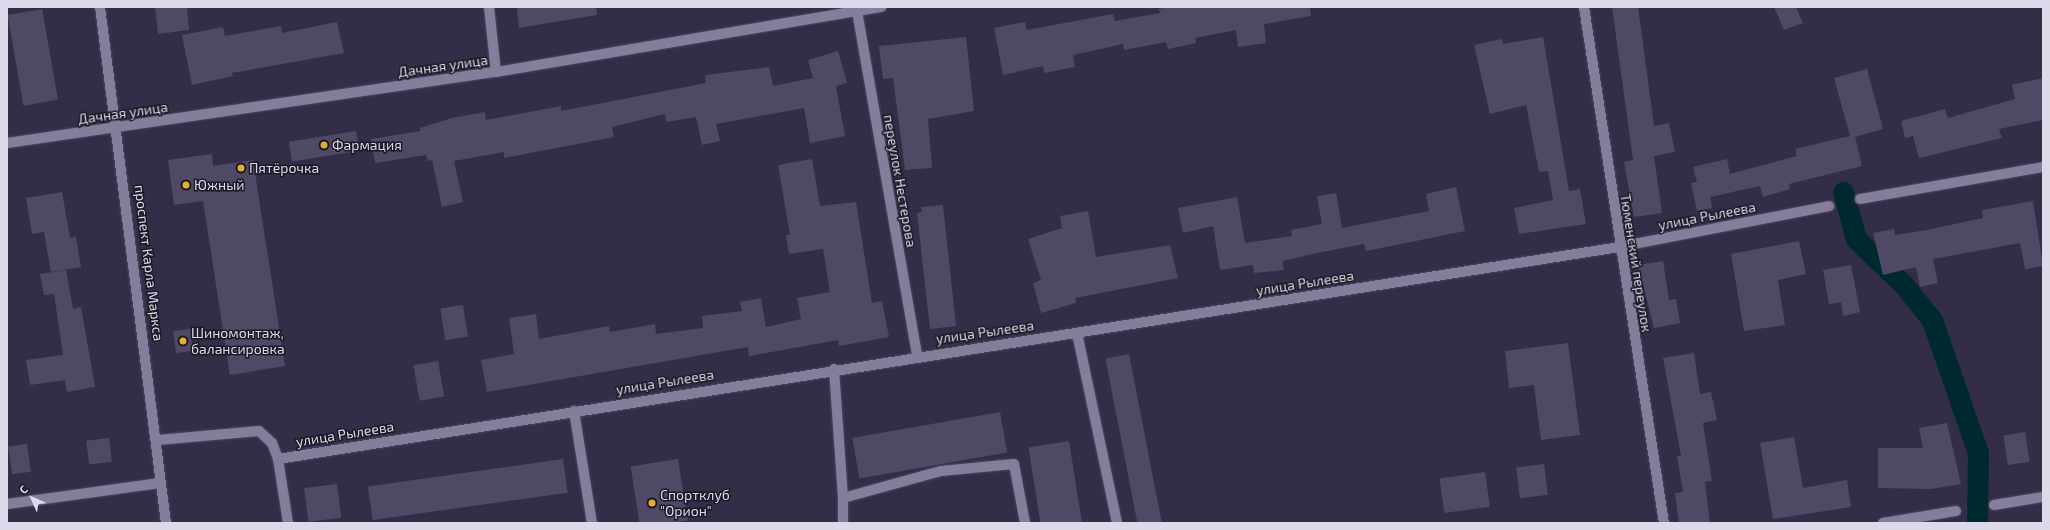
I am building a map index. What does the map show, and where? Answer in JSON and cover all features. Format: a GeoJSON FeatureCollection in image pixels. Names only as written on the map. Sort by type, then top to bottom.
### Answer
{"type":"FeatureCollection","features":[{"type":"Feature","properties":{"kind":"street","name":"проспект Карла Маркса"},"geometry":{"type":"LineString","coordinates":[[100,7],[118,128],[158,440],[160,483],[166,523]]}},
{"type":"Feature","properties":{"kind":"street"},"geometry":{"type":"LineString","coordinates":[[489,7],[496,72]]}},
{"type":"Feature","properties":{"kind":"street","name":"Дачная улица"},"geometry":{"type":"LineString","coordinates":[[7,143],[496,72],[882,7]]}},
{"type":"Feature","properties":{"kind":"street","name":"Тюменский переулок"},"geometry":{"type":"LineString","coordinates":[[1584,7],[1619,247],[1664,523]]}},
{"type":"Feature","properties":{"kind":"street","name":"переулок Нестерова"},"geometry":{"type":"LineString","coordinates":[[857,11],[916,356]]}},
{"type":"Feature","properties":{"kind":"street"},"geometry":{"type":"LineString","coordinates":[[1860,199],[2043,167]]}},
{"type":"Feature","properties":{"kind":"street","name":"улица Рылеева"},"geometry":{"type":"LineString","coordinates":[[278,459],[916,356],[1076,333],[1619,247],[1829,206]]}},
{"type":"Feature","properties":{"kind":"street"},"geometry":{"type":"LineString","coordinates":[[1076,333],[1117,523]]}},
{"type":"Feature","properties":{"kind":"street"},"geometry":{"type":"LineString","coordinates":[[834,369],[843,498],[843,523]]}},
{"type":"Feature","properties":{"kind":"street"},"geometry":{"type":"LineString","coordinates":[[574,411],[592,523]]}},
{"type":"Feature","properties":{"kind":"street"},"geometry":{"type":"LineString","coordinates":[[158,440],[259,431],[272,443],[278,459],[288,523]]}},
{"type":"Feature","properties":{"kind":"street"},"geometry":{"type":"LineString","coordinates":[[843,498],[941,471],[1014,464],[1024,523]]}},
{"type":"Feature","properties":{"kind":"street"},"geometry":{"type":"LineString","coordinates":[[7,504],[160,483]]}},
{"type":"Feature","properties":{"kind":"street"},"geometry":{"type":"LineString","coordinates":[[1994,505],[2043,497]]}},
{"type":"Feature","properties":{"kind":"street"},"geometry":{"type":"LineString","coordinates":[[1883,523],[1956,511]]}},
{"type":"Feature","properties":{"kind":"building"},"geometry":{"type":"Polygon","coordinates":[[[155,7],[187,7],[189,30],[158,34],[155,7]]]}},
{"type":"Feature","properties":{"kind":"building"},"geometry":{"type":"Polygon","coordinates":[[[517,7],[596,7],[597,15],[519,28],[517,7]]]}},
{"type":"Feature","properties":{"kind":"building"},"geometry":{"type":"Polygon","coordinates":[[[1169,7],[1310,7],[1311,16],[1264,24],[1266,43],[1238,47],[1236,30],[1195,38],[1196,43],[1168,49],[1166,42],[1124,50],[1123,44],[1073,55],[1075,67],[1044,73],[1043,66],[1003,75],[994,28],[1025,22],[1027,30],[1113,14],[1115,21],[1160,13],[1159,9],[1169,7]]]}},
{"type":"Feature","properties":{"kind":"building"},"geometry":{"type":"Polygon","coordinates":[[[1612,7],[1638,7],[1654,126],[1669,123],[1675,152],[1654,156],[1662,213],[1634,217],[1624,162],[1633,160],[1612,7]]]}},
{"type":"Feature","properties":{"kind":"building"},"geometry":{"type":"Polygon","coordinates":[[[1774,7],[1796,7],[1803,23],[1784,30],[1774,7]]]}},
{"type":"Feature","properties":{"kind":"building"},"geometry":{"type":"Polygon","coordinates":[[[42,9],[58,100],[24,106],[8,15],[42,9]]]}},
{"type":"Feature","properties":{"kind":"building"},"geometry":{"type":"Polygon","coordinates":[[[337,22],[344,53],[232,73],[233,76],[192,85],[182,35],[223,27],[225,36],[281,26],[282,33],[337,22]]]}},
{"type":"Feature","properties":{"kind":"building"},"geometry":{"type":"Polygon","coordinates":[[[966,37],[974,111],[928,119],[932,168],[905,170],[893,78],[883,79],[879,46],[966,37]]]}},
{"type":"Feature","properties":{"kind":"building"},"geometry":{"type":"Polygon","coordinates":[[[1543,37],[1569,191],[1580,189],[1586,224],[1519,234],[1514,208],[1553,200],[1548,171],[1539,172],[1526,105],[1490,114],[1474,45],[1502,39],[1503,44],[1543,37]]]}},
{"type":"Feature","properties":{"kind":"building"},"geometry":{"type":"Polygon","coordinates":[[[838,51],[847,83],[836,86],[845,136],[810,143],[804,108],[716,124],[720,141],[702,145],[696,117],[666,122],[665,114],[612,127],[614,137],[504,158],[504,152],[454,161],[463,202],[442,207],[432,160],[428,161],[426,155],[375,163],[371,139],[421,131],[420,128],[452,118],[485,112],[486,120],[561,106],[561,111],[706,83],[705,75],[769,67],[773,86],[813,78],[808,60],[838,51]]]}},
{"type":"Feature","properties":{"kind":"building"},"geometry":{"type":"Polygon","coordinates":[[[1867,69],[1883,129],[1855,137],[1862,166],[1789,184],[1790,189],[1763,197],[1760,186],[1710,197],[1712,208],[1697,211],[1691,183],[1697,182],[1693,167],[1727,159],[1730,174],[1797,156],[1795,149],[1850,136],[1834,78],[1867,69]]]}},
{"type":"Feature","properties":{"kind":"building"},"geometry":{"type":"Polygon","coordinates":[[[2043,78],[2043,120],[1999,129],[2002,138],[1919,158],[1913,136],[1905,138],[1901,121],[1945,109],[1948,118],[2015,99],[2012,85],[2043,78]]]}},
{"type":"Feature","properties":{"kind":"building","name":"Фармация"},"geometry":{"type":"Polygon","coordinates":[[[356,131],[359,151],[292,161],[289,142],[356,131]]]}},
{"type":"Feature","properties":{"kind":"building"},"geometry":{"type":"Polygon","coordinates":[[[212,154],[213,166],[253,160],[285,366],[230,375],[203,201],[174,205],[168,160],[212,154]]]}},
{"type":"Feature","properties":{"kind":"building"},"geometry":{"type":"Polygon","coordinates":[[[812,159],[820,206],[856,202],[872,303],[882,301],[889,337],[839,346],[838,340],[749,356],[748,347],[487,392],[481,360],[514,354],[509,318],[536,314],[539,339],[609,326],[610,332],[655,324],[656,334],[703,328],[702,316],[742,311],[740,302],[761,298],[766,327],[801,319],[797,298],[830,292],[823,249],[789,254],[786,235],[790,235],[778,165],[812,159]]]}},
{"type":"Feature","properties":{"kind":"building"},"geometry":{"type":"Polygon","coordinates":[[[1456,187],[1465,231],[1366,251],[1364,244],[1322,252],[1282,261],[1284,270],[1254,273],[1253,265],[1220,270],[1213,226],[1183,233],[1178,208],[1237,197],[1245,243],[1292,236],[1291,230],[1322,224],[1317,196],[1336,193],[1342,228],[1429,211],[1426,194],[1456,187]]]}},
{"type":"Feature","properties":{"kind":"building"},"geometry":{"type":"Polygon","coordinates":[[[62,192],[70,238],[76,237],[81,267],[51,272],[44,232],[32,234],[26,198],[62,192]]]}},
{"type":"Feature","properties":{"kind":"building"},"geometry":{"type":"Polygon","coordinates":[[[2033,201],[2043,266],[2025,269],[2020,243],[1933,259],[1938,283],[1920,287],[1916,267],[1883,275],[1873,233],[1894,229],[1895,235],[1927,230],[1983,218],[1982,210],[2033,201]]]}},
{"type":"Feature","properties":{"kind":"building"},"geometry":{"type":"Polygon","coordinates":[[[943,205],[956,326],[930,329],[917,213],[922,212],[921,207],[943,205]]]}},
{"type":"Feature","properties":{"kind":"building"},"geometry":{"type":"Polygon","coordinates":[[[1088,211],[1096,257],[1170,245],[1178,278],[1075,298],[1076,303],[1041,313],[1033,283],[1041,280],[1028,239],[1062,228],[1060,216],[1088,211]]]}},
{"type":"Feature","properties":{"kind":"building"},"geometry":{"type":"Polygon","coordinates":[[[1799,241],[1806,274],[1778,280],[1785,325],[1744,331],[1731,254],[1799,241]]]}},
{"type":"Feature","properties":{"kind":"building"},"geometry":{"type":"Polygon","coordinates":[[[1663,261],[1669,300],[1676,299],[1680,323],[1654,328],[1638,265],[1663,261]]]}},
{"type":"Feature","properties":{"kind":"building"},"geometry":{"type":"Polygon","coordinates":[[[1851,265],[1860,312],[1843,316],[1841,302],[1829,304],[1823,270],[1851,265]]]}},
{"type":"Feature","properties":{"kind":"building"},"geometry":{"type":"Polygon","coordinates":[[[66,270],[73,309],[81,307],[95,387],[67,392],[65,380],[30,385],[26,360],[63,355],[54,294],[44,295],[40,274],[66,270]]]}},
{"type":"Feature","properties":{"kind":"building"},"geometry":{"type":"Polygon","coordinates":[[[463,305],[468,337],[445,340],[440,309],[463,305]]]}},
{"type":"Feature","properties":{"kind":"building","name":"Шиномонтаж, балансировка"},"geometry":{"type":"Polygon","coordinates":[[[190,329],[193,351],[176,353],[173,331],[190,329]]]}},
{"type":"Feature","properties":{"kind":"building"},"geometry":{"type":"Polygon","coordinates":[[[1568,343],[1580,435],[1541,440],[1534,385],[1509,388],[1505,351],[1568,343]]]}},
{"type":"Feature","properties":{"kind":"building"},"geometry":{"type":"Polygon","coordinates":[[[1694,353],[1700,394],[1711,392],[1717,420],[1703,423],[1712,481],[1705,482],[1710,523],[1679,523],[1675,493],[1683,492],[1677,456],[1681,456],[1663,358],[1694,353]]]}},
{"type":"Feature","properties":{"kind":"building"},"geometry":{"type":"Polygon","coordinates":[[[1129,354],[1162,523],[1137,523],[1105,359],[1129,354]]]}},
{"type":"Feature","properties":{"kind":"building"},"geometry":{"type":"Polygon","coordinates":[[[438,361],[444,396],[420,401],[413,365],[438,361]]]}},
{"type":"Feature","properties":{"kind":"building"},"geometry":{"type":"Polygon","coordinates":[[[1000,412],[1007,452],[859,478],[852,438],[1000,412]]]}},
{"type":"Feature","properties":{"kind":"building"},"geometry":{"type":"Polygon","coordinates":[[[1947,423],[1961,484],[1931,489],[1878,488],[1878,448],[1923,448],[1919,428],[1947,423]]]}},
{"type":"Feature","properties":{"kind":"building"},"geometry":{"type":"Polygon","coordinates":[[[2025,432],[2030,462],[2008,465],[2003,435],[2025,432]]]}},
{"type":"Feature","properties":{"kind":"building"},"geometry":{"type":"Polygon","coordinates":[[[1794,437],[1803,488],[1847,480],[1851,507],[1773,519],[1760,443],[1794,437]]]}},
{"type":"Feature","properties":{"kind":"building"},"geometry":{"type":"Polygon","coordinates":[[[109,438],[112,462],[89,465],[86,441],[109,438]]]}},
{"type":"Feature","properties":{"kind":"building"},"geometry":{"type":"Polygon","coordinates":[[[1069,441],[1082,523],[1040,523],[1029,447],[1069,441]]]}},
{"type":"Feature","properties":{"kind":"building"},"geometry":{"type":"Polygon","coordinates":[[[27,444],[31,472],[12,474],[8,447],[27,444]]]}},
{"type":"Feature","properties":{"kind":"building"},"geometry":{"type":"Polygon","coordinates":[[[563,459],[568,493],[373,520],[368,486],[563,459]]]}},
{"type":"Feature","properties":{"kind":"building"},"geometry":{"type":"Polygon","coordinates":[[[678,459],[688,520],[670,523],[640,523],[631,467],[678,459]]]}},
{"type":"Feature","properties":{"kind":"building"},"geometry":{"type":"Polygon","coordinates":[[[1544,464],[1548,495],[1520,498],[1516,467],[1544,464]]]}},
{"type":"Feature","properties":{"kind":"building"},"geometry":{"type":"Polygon","coordinates":[[[1485,472],[1490,507],[1444,513],[1439,478],[1485,472]]]}},
{"type":"Feature","properties":{"kind":"building"},"geometry":{"type":"Polygon","coordinates":[[[337,484],[341,518],[308,522],[304,488],[337,484]]]}},
{"type":"Feature","properties":{"kind":"waterway"},"geometry":{"type":"LineString","coordinates":[[1843,192],[1856,239],[1903,284],[1932,320],[1978,453],[1977,523]]}},
{"type":"Feature","properties":{"kind":"place","name":"Фармация"},"geometry":{"type":"Point","coordinates":[324,145]}},
{"type":"Feature","properties":{"kind":"place","name":"Пятёрочка"},"geometry":{"type":"Point","coordinates":[241,168]}},
{"type":"Feature","properties":{"kind":"place","name":"Южный"},"geometry":{"type":"Point","coordinates":[186,185]}},
{"type":"Feature","properties":{"kind":"place","name":"Шиномонтаж, балансировка"},"geometry":{"type":"Point","coordinates":[183,341]}},
{"type":"Feature","properties":{"kind":"place","name":"Спортклуб \"Орион\""},"geometry":{"type":"Point","coordinates":[652,503]}}]}
